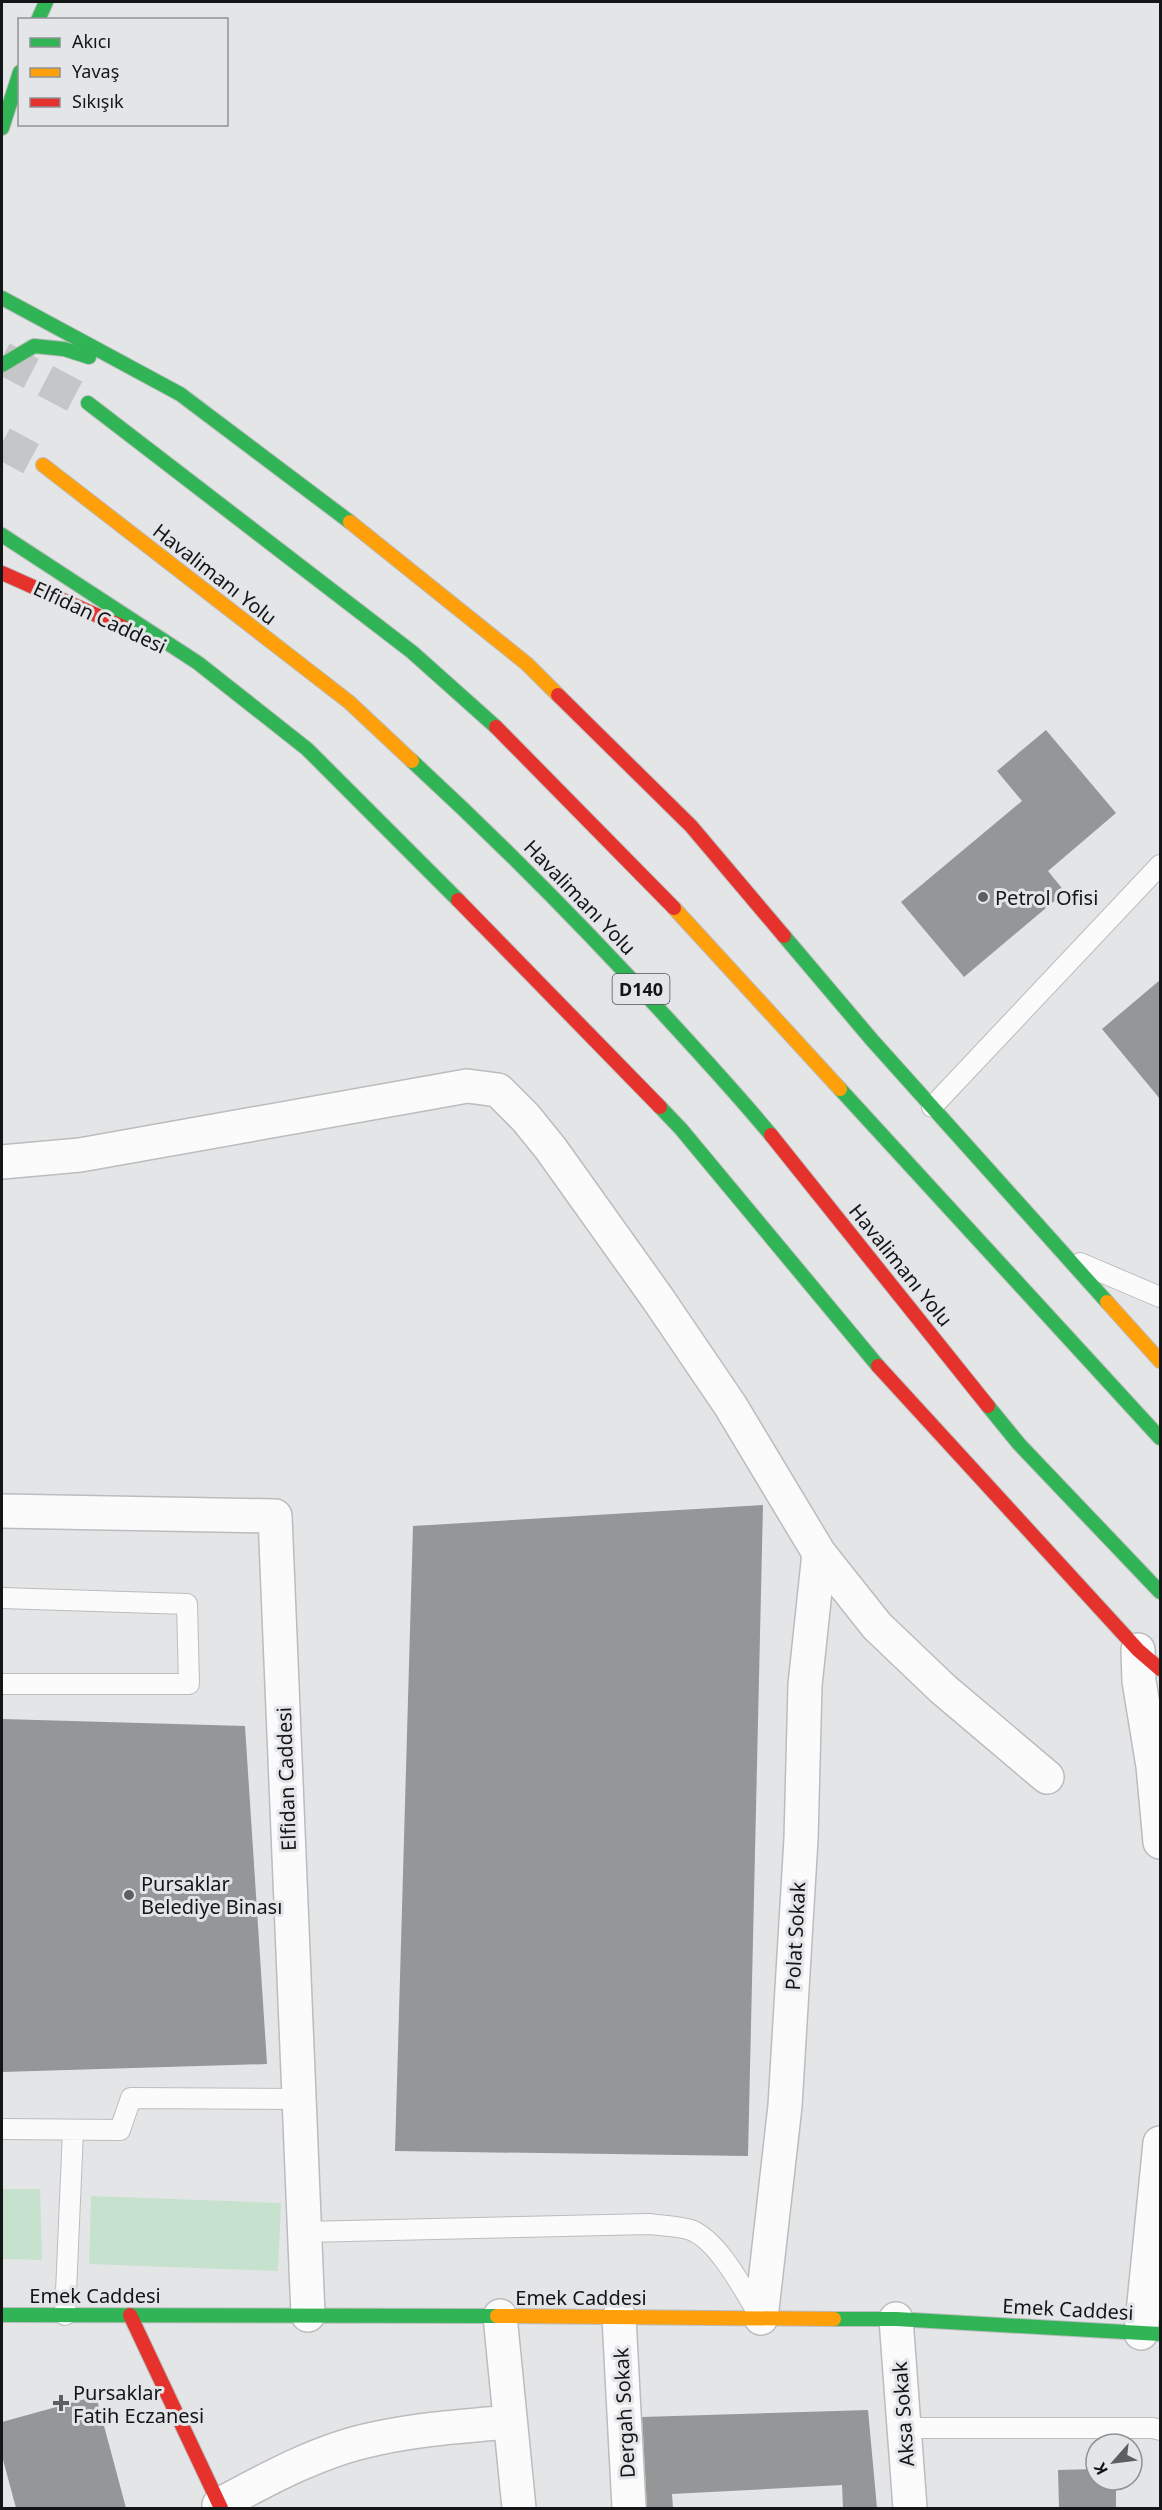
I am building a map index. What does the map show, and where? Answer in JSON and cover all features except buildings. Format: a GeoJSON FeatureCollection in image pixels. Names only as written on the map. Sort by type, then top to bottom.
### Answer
{"type":"FeatureCollection","features":[{"type":"Feature","properties":{"kind":"main road"},"geometry":{"type":"LineString","coordinates":[[39,18],[46,2]]}},
{"type":"Feature","properties":{"kind":"main road"},"geometry":{"type":"LineString","coordinates":[[2,128],[18,78]]}},
{"type":"Feature","properties":{"kind":"main road"},"geometry":{"type":"LineString","coordinates":[[2,298],[180,394],[372,538],[527,664],[691,826],[872,1040],[1161,1361]]}},
{"type":"Feature","properties":{"kind":"main road"},"geometry":{"type":"LineString","coordinates":[[2,365],[34,346],[64,349],[113,365],[180,394]]}},
{"type":"Feature","properties":{"kind":"main road"},"geometry":{"type":"LineString","coordinates":[[88,403],[412,652],[514,743],[658,891],[1161,1438]]}},
{"type":"Feature","properties":{"kind":"main road","name":"Havalimanı Yolu"},"geometry":{"type":"LineString","coordinates":[[43,465],[349,702],[502,844],[576,919],[745,1103],[1019,1444],[1161,1592]]}},
{"type":"Feature","properties":{"kind":"main road"},"geometry":{"type":"LineString","coordinates":[[17,529],[65,576]]}},
{"type":"Feature","properties":{"kind":"main road"},"geometry":{"type":"LineString","coordinates":[[2,535],[198,663],[307,749],[512,954],[681,1129],[878,1366],[1149,1659]]}},
{"type":"Feature","properties":{"kind":"main road","name":"Elfidan Caddesi"},"geometry":{"type":"LineString","coordinates":[[2,573],[81,607],[198,663]]}},
{"type":"Feature","properties":{"kind":"main road","name":"Emek Caddesi"},"geometry":{"type":"LineString","coordinates":[[2,2315],[896,2319],[1151,2333]]}},
{"type":"Feature","properties":{"kind":"main road"},"geometry":{"type":"LineString","coordinates":[[130,2315],[220,2507]]}},
{"type":"Feature","properties":{"kind":"street"},"geometry":{"type":"LineString","coordinates":[[2,1162],[80,1155],[467,1086],[498,1090],[526,1118],[551,1149],[658,1299],[730,1405],[819,1553],[877,1626],[943,1689],[1047,1777]]}},
{"type":"Feature","properties":{"kind":"street","name":"Elfidan Caddesi"},"geometry":{"type":"LineString","coordinates":[[2,1511],[275,1516],[308,2315]]}},
{"type":"Feature","properties":{"kind":"street","name":"Polat Sokak"},"geometry":{"type":"LineString","coordinates":[[761,2318],[785,2106],[801,1839],[805,1685],[819,1553]]}},
{"type":"Feature","properties":{"kind":"street"},"geometry":{"type":"LineString","coordinates":[[1149,1659],[1139,1681],[1153,1766],[1161,1842]]}},
{"type":"Feature","properties":{"kind":"street"},"geometry":{"type":"LineString","coordinates":[[1151,2333],[1161,2143]]}},
{"type":"Feature","properties":{"kind":"street"},"geometry":{"type":"LineString","coordinates":[[500,2316],[519,2508]]}},
{"type":"Feature","properties":{"kind":"street","name":"Dergah Sokak"},"geometry":{"type":"LineString","coordinates":[[619,2317],[629,2508]]}},
{"type":"Feature","properties":{"kind":"street","name":"Aksa Sokak"},"geometry":{"type":"LineString","coordinates":[[896,2319],[910,2508]]}},
{"type":"Feature","properties":{"kind":"street"},"geometry":{"type":"LineString","coordinates":[[220,2507],[289,2469],[372,2439],[440,2427],[510,2422]]}},
{"type":"Feature","properties":{"kind":"lane"},"geometry":{"type":"LineString","coordinates":[[932,1107],[1161,865]]}},
{"type":"Feature","properties":{"kind":"lane"},"geometry":{"type":"LineString","coordinates":[[1070,1259],[1161,1297]]}},
{"type":"Feature","properties":{"kind":"lane"},"geometry":{"type":"LineString","coordinates":[[2,1598],[186,1604],[189,1684],[2,1684]]}},
{"type":"Feature","properties":{"kind":"lane"},"geometry":{"type":"LineString","coordinates":[[2,2129],[120,2130],[131,2098],[299,2099]]}},
{"type":"Feature","properties":{"kind":"lane"},"geometry":{"type":"LineString","coordinates":[[65,2315],[73,2131]]}},
{"type":"Feature","properties":{"kind":"lane"},"geometry":{"type":"LineString","coordinates":[[304,2232],[650,2224],[691,2230],[712,2245],[761,2318]]}},
{"type":"Feature","properties":{"kind":"lane"},"geometry":{"type":"LineString","coordinates":[[904,2428],[1161,2430]]}},
{"type":"Feature","properties":{"kind":"green space"},"geometry":{"type":"Polygon","coordinates":[[[2,2189],[40,2189],[42,2260],[2,2259],[2,2189]]]}},
{"type":"Feature","properties":{"kind":"green space"},"geometry":{"type":"Polygon","coordinates":[[[91,2196],[281,2203],[278,2271],[89,2264],[91,2196]]]}},
{"type":"Feature","properties":{"kind":"tunnel"},"geometry":{"type":"LineString","coordinates":[[2,358],[88,403]]}},
{"type":"Feature","properties":{"kind":"tunnel"},"geometry":{"type":"LineString","coordinates":[[2,443],[43,465]]}},
{"type":"Feature","properties":{"kind":"traffic: fast"},"geometry":{"type":"LineString","coordinates":[[39,18],[46,2]]}},
{"type":"Feature","properties":{"kind":"traffic: fast"},"geometry":{"type":"LineString","coordinates":[[2,128],[18,78]]}},
{"type":"Feature","properties":{"kind":"traffic: fast"},"geometry":{"type":"LineString","coordinates":[[2,298],[180,394],[350,522]]}},
{"type":"Feature","properties":{"kind":"traffic: fast"},"geometry":{"type":"LineString","coordinates":[[2,365],[34,346],[64,349],[89,357]]}},
{"type":"Feature","properties":{"kind":"traffic: fast"},"geometry":{"type":"LineString","coordinates":[[88,403],[412,652],[496,727]]}},
{"type":"Feature","properties":{"kind":"traffic: fast"},"geometry":{"type":"LineString","coordinates":[[2,535],[198,663],[307,749],[458,900]]}},
{"type":"Feature","properties":{"kind":"traffic: fast"},"geometry":{"type":"LineString","coordinates":[[412,761],[574,919],[637,985],[771,1135]]}},
{"type":"Feature","properties":{"kind":"traffic: fast"},"geometry":{"type":"LineString","coordinates":[[784,936],[872,1040],[1107,1302]]}},
{"type":"Feature","properties":{"kind":"traffic: fast"},"geometry":{"type":"LineString","coordinates":[[840,1089],[1160,1438]]}},
{"type":"Feature","properties":{"kind":"traffic: fast"},"geometry":{"type":"LineString","coordinates":[[660,1107],[681,1129],[878,1366]]}},
{"type":"Feature","properties":{"kind":"traffic: fast"},"geometry":{"type":"LineString","coordinates":[[988,1406],[1019,1444],[1160,1592]]}},
{"type":"Feature","properties":{"kind":"traffic: fast"},"geometry":{"type":"LineString","coordinates":[[2,2315],[497,2316]]}},
{"type":"Feature","properties":{"kind":"traffic: fast"},"geometry":{"type":"LineString","coordinates":[[834,2319],[896,2319],[1160,2334]]}},
{"type":"Feature","properties":{"kind":"traffic: slow"},"geometry":{"type":"LineString","coordinates":[[43,465],[349,702],[412,761]]}},
{"type":"Feature","properties":{"kind":"traffic: slow"},"geometry":{"type":"LineString","coordinates":[[350,522],[527,664],[558,695]]}},
{"type":"Feature","properties":{"kind":"traffic: slow"},"geometry":{"type":"LineString","coordinates":[[674,908],[840,1089]]}},
{"type":"Feature","properties":{"kind":"traffic: slow"},"geometry":{"type":"LineString","coordinates":[[1107,1302],[1160,1361]]}},
{"type":"Feature","properties":{"kind":"traffic: slow"},"geometry":{"type":"LineString","coordinates":[[497,2316],[834,2319]]}},
{"type":"Feature","properties":{"kind":"traffic: jam"},"geometry":{"type":"LineString","coordinates":[[2,573],[123,627]]}},
{"type":"Feature","properties":{"kind":"traffic: jam"},"geometry":{"type":"LineString","coordinates":[[558,695],[691,826],[784,936]]}},
{"type":"Feature","properties":{"kind":"traffic: jam"},"geometry":{"type":"LineString","coordinates":[[496,727],[674,908]]}},
{"type":"Feature","properties":{"kind":"traffic: jam"},"geometry":{"type":"LineString","coordinates":[[458,900],[660,1107]]}},
{"type":"Feature","properties":{"kind":"traffic: jam"},"geometry":{"type":"LineString","coordinates":[[771,1135],[988,1406]]}},
{"type":"Feature","properties":{"kind":"traffic: jam"},"geometry":{"type":"LineString","coordinates":[[878,1366],[1138,1650],[1160,1669]]}},
{"type":"Feature","properties":{"kind":"traffic: jam"},"geometry":{"type":"LineString","coordinates":[[130,2315],[221,2508]]}},
{"type":"Feature","properties":{"kind":"place","name":"Petrol Ofisi"},"geometry":{"type":"Point","coordinates":[983,897]}},
{"type":"Feature","properties":{"kind":"place","name":"Pursaklar Belediye Binası"},"geometry":{"type":"Point","coordinates":[129,1895]}},
{"type":"Feature","properties":{"kind":"place","name":"Pursaklar Fatih Eczanesi"},"geometry":{"type":"Point","coordinates":[61,2403]}}]}
